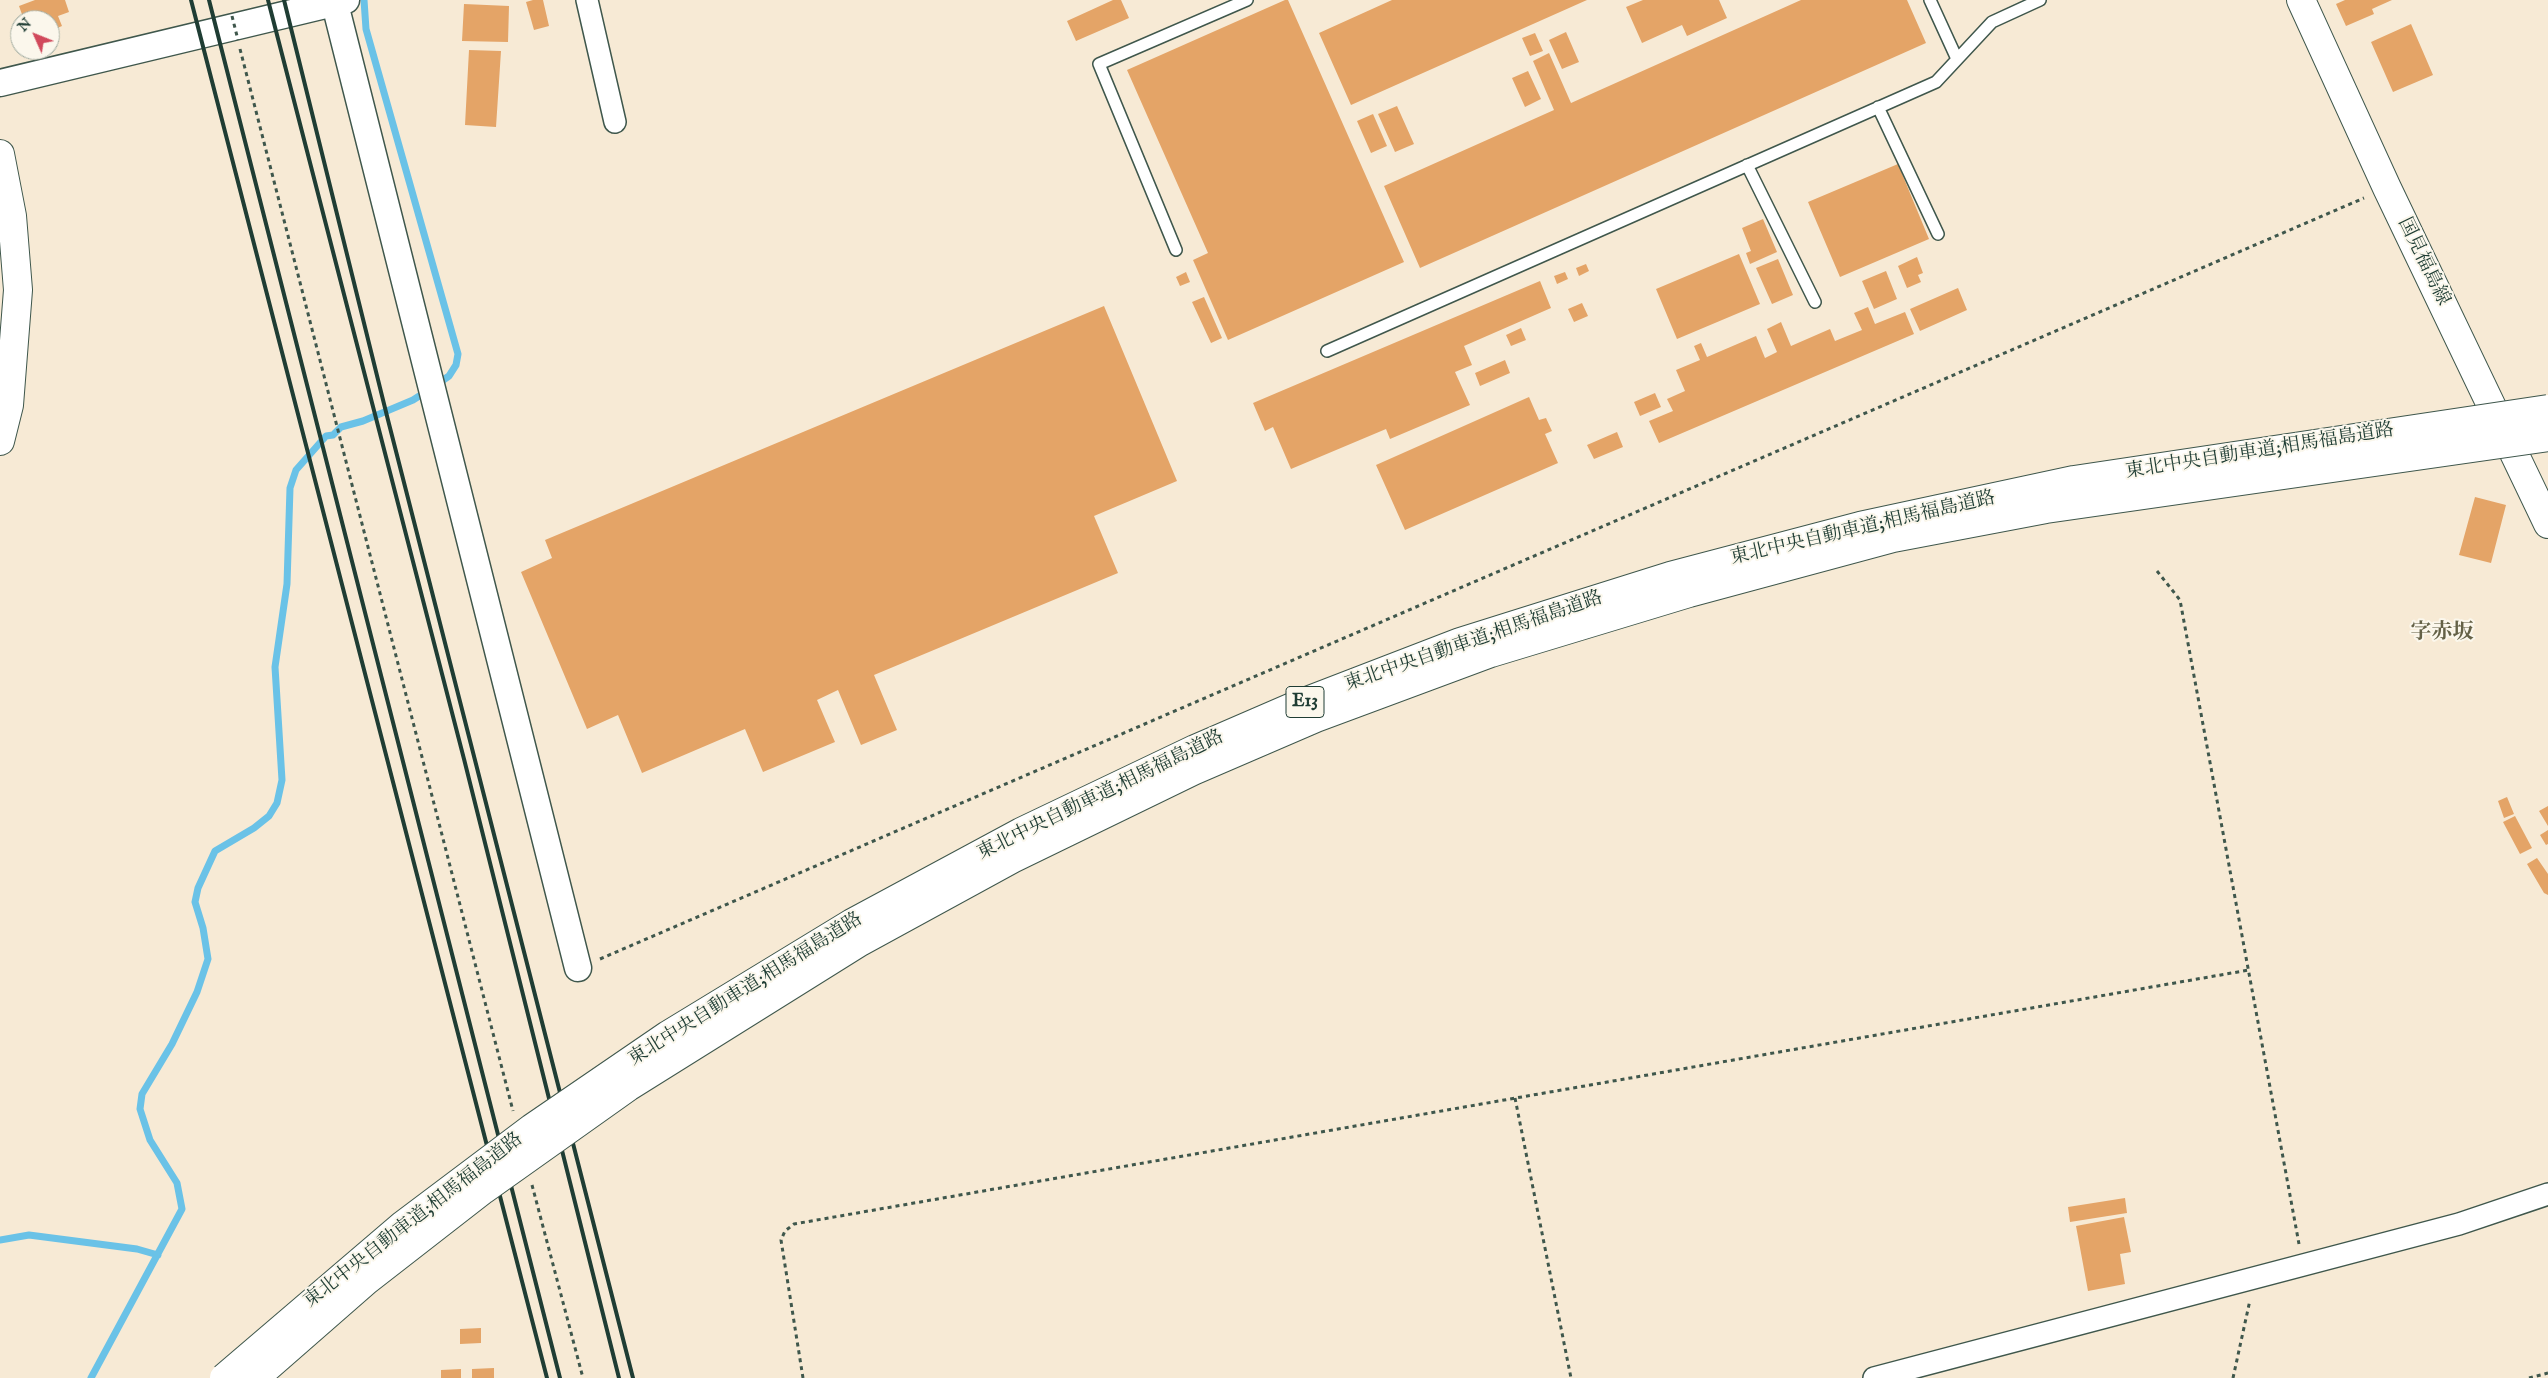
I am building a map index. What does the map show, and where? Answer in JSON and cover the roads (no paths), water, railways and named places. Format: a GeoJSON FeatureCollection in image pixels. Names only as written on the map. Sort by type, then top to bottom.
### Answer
{"type":"FeatureCollection","features":[{"type":"Feature","properties":{"kind":"main road","name":"国見福島線"},"geometry":{"type":"LineString","coordinates":[[2301,0],[2387,188],[2548,524]]}},
{"type":"Feature","properties":{"kind":"main road"},"geometry":{"type":"LineString","coordinates":[[0,154],[12,216],[18,290],[10,405],[0,441]]}},
{"type":"Feature","properties":{"kind":"main road","name":"東北中央自動車道;相馬福島道路"},"geometry":{"type":"LineString","coordinates":[[224,1378],[403,1225],[532,1128],[668,1035],[852,923],[1021,832],[1195,749],[1299,704],[1460,642],[1670,576],[1860,526],[2074,480],[2548,409]]}},
{"type":"Feature","properties":{"kind":"main road","name":"東北中央自動車道;相馬福島道路"},"geometry":{"type":"LineString","coordinates":[[255,1378],[366,1281],[483,1190],[628,1087],[860,942],[1012,858],[1193,771],[1316,718],[1491,653],[1688,593],[1893,538],[2046,509],[2548,436]]}},
{"type":"Feature","properties":{"kind":"street"},"geometry":{"type":"LineString","coordinates":[[586,0],[615,122]]}},
{"type":"Feature","properties":{"kind":"street"},"geometry":{"type":"LineString","coordinates":[[0,83],[338,1],[578,968]]}},
{"type":"Feature","properties":{"kind":"street"},"geometry":{"type":"LineString","coordinates":[[1874,1378],[2255,1280],[2459,1224],[2548,1194]]}},
{"type":"Feature","properties":{"kind":"lane"},"geometry":{"type":"LineString","coordinates":[[1176,250],[1099,64],[1247,0]]}},
{"type":"Feature","properties":{"kind":"lane"},"geometry":{"type":"LineString","coordinates":[[1930,0],[1957,59]]}},
{"type":"Feature","properties":{"kind":"lane"},"geometry":{"type":"LineString","coordinates":[[1327,351],[1936,82],[1992,22],[2040,0]]}},
{"type":"Feature","properties":{"kind":"lane"},"geometry":{"type":"LineString","coordinates":[[1878,107],[1938,234]]}},
{"type":"Feature","properties":{"kind":"lane"},"geometry":{"type":"LineString","coordinates":[[1746,165],[1815,302]]}},
{"type":"Feature","properties":{"kind":"waterway"},"geometry":{"type":"LineString","coordinates":[[364,0],[366,29],[458,354],[456,365],[449,376],[436,385]]}},
{"type":"Feature","properties":{"kind":"waterway"},"geometry":{"type":"LineString","coordinates":[[91,1378],[182,1209],[177,1183],[150,1140],[140,1109],[142,1094],[172,1044],[197,992],[208,959],[203,928],[195,902],[198,888],[215,851],[254,828],[269,816],[277,803],[282,780],[275,667],[287,584],[290,488],[296,470],[326,436],[333,435],[341,427],[363,421],[413,400],[427,391]]}},
{"type":"Feature","properties":{"kind":"waterway"},"geometry":{"type":"LineString","coordinates":[[0,1240],[29,1235],[137,1249],[158,1255]]}},
{"type":"Feature","properties":{"kind":"railway"},"geometry":{"type":"LineString","coordinates":[[191,0],[547,1378]]}},
{"type":"Feature","properties":{"kind":"railway"},"geometry":{"type":"LineString","coordinates":[[209,0],[560,1378]]}},
{"type":"Feature","properties":{"kind":"railway"},"geometry":{"type":"LineString","coordinates":[[268,0],[464,759],[619,1378]]}},
{"type":"Feature","properties":{"kind":"railway"},"geometry":{"type":"LineString","coordinates":[[284,0],[388,420],[633,1378]]}},
{"type":"Feature","properties":{"kind":"district","name":"字赤坂"},"geometry":{"type":"Point","coordinates":[2442,634]}}]}
